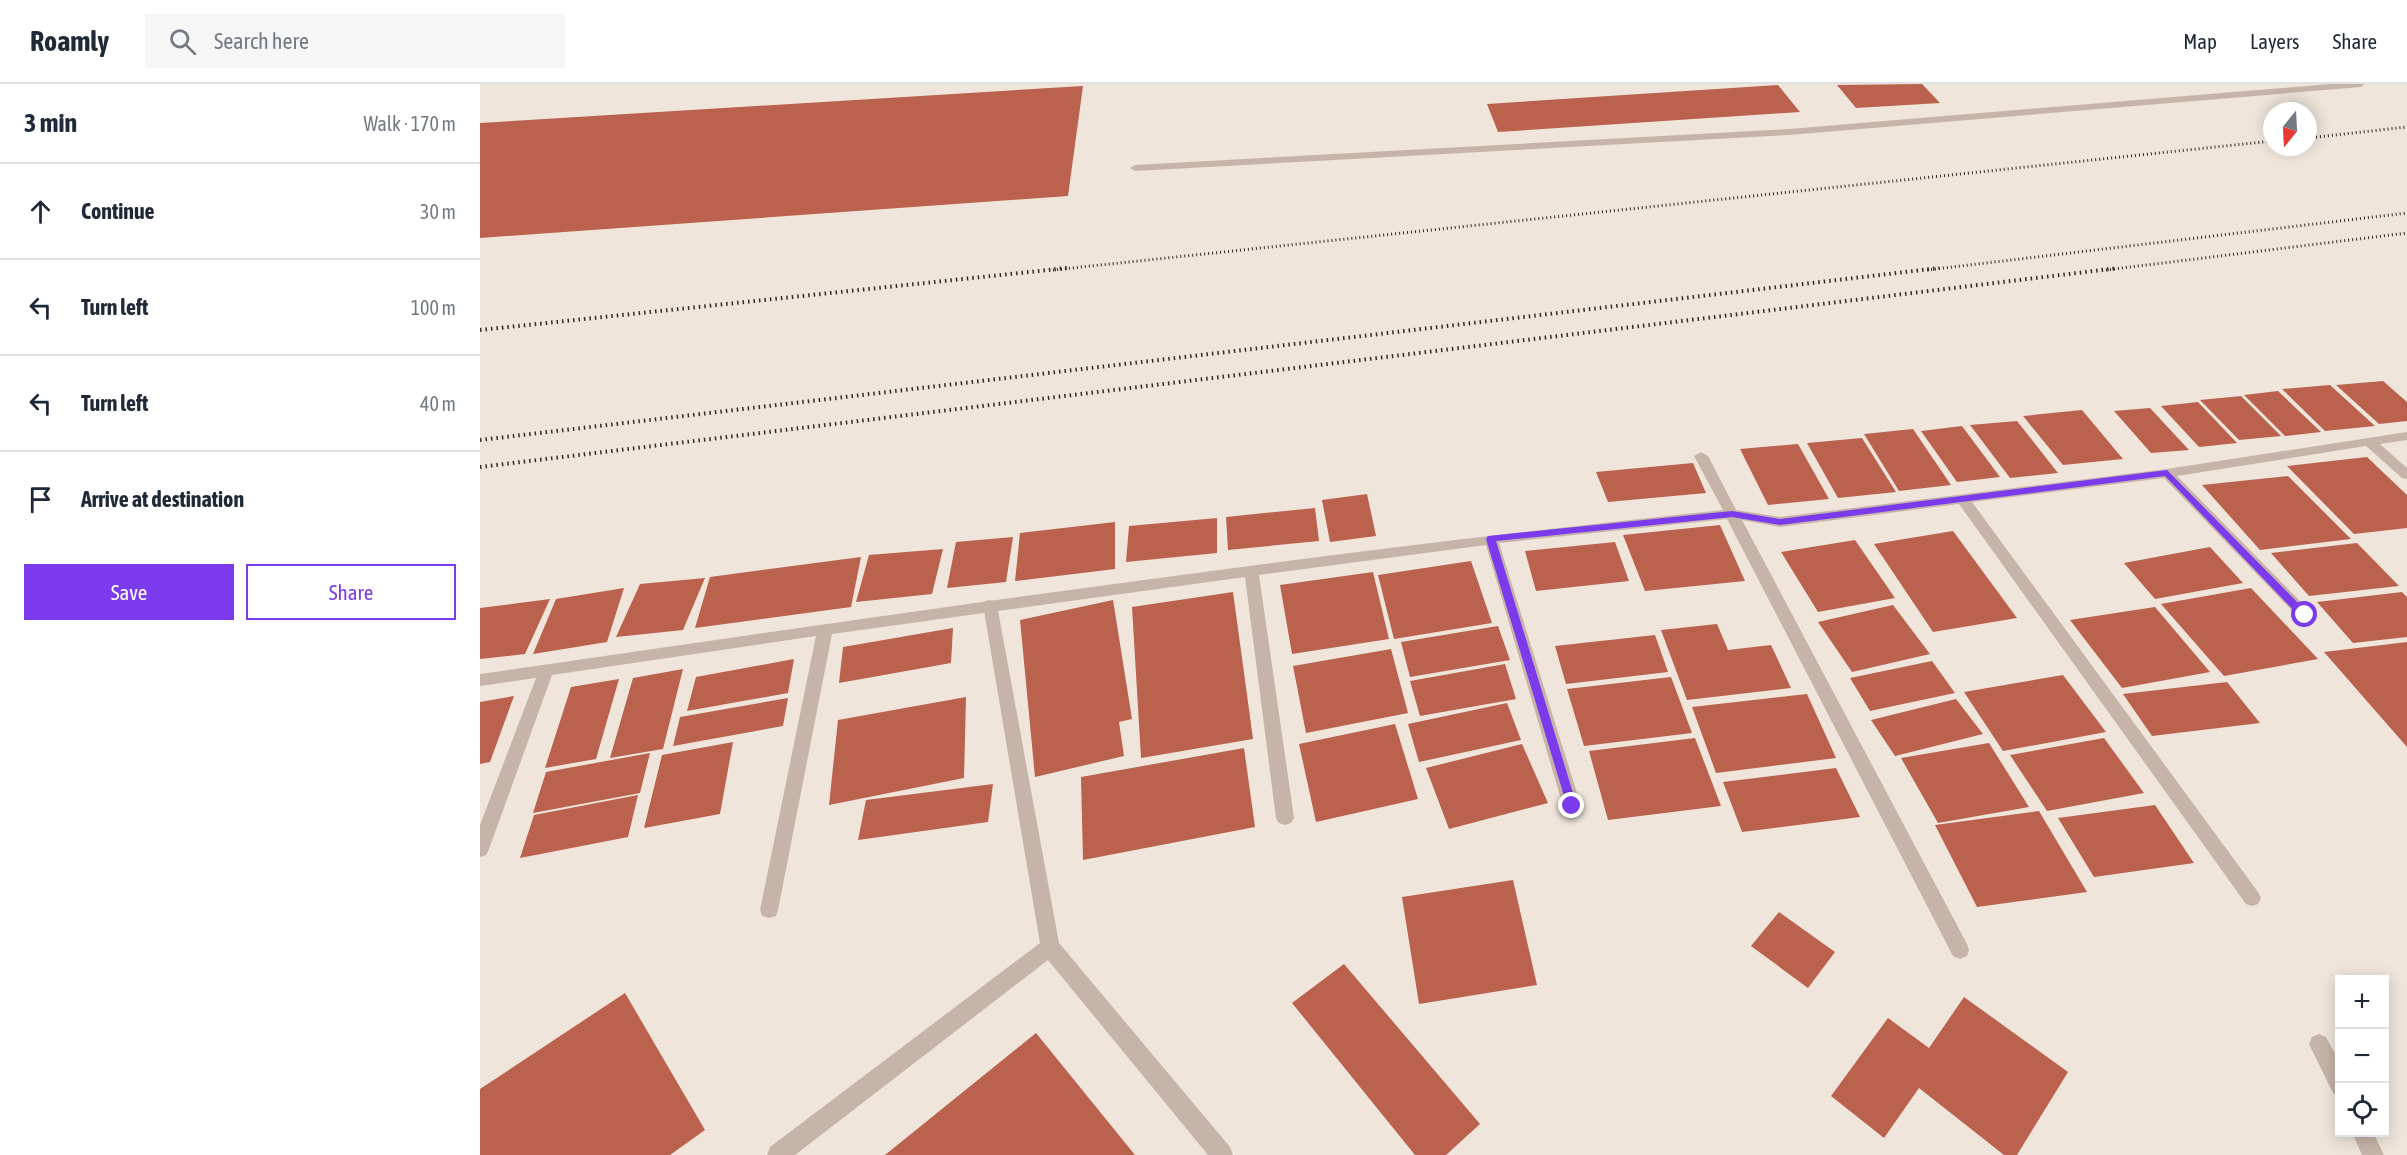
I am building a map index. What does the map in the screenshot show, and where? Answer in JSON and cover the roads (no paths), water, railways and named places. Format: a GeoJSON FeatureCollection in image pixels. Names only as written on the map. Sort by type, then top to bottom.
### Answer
{"type":"FeatureCollection","features":[{"type":"Feature","properties":{"kind":"street"},"geometry":{"type":"LineString","coordinates":[[1135,168],[1789,132],[2361,84]]}},
{"type":"Feature","properties":{"kind":"street"},"geometry":{"type":"LineString","coordinates":[[480,680],[990,605],[1491,539],[1732,514],[1780,522],[2167,473],[2407,436]]}},
{"type":"Feature","properties":{"kind":"street"},"geometry":{"type":"LineString","coordinates":[[2369,442],[2407,475]]}},
{"type":"Feature","properties":{"kind":"street"},"geometry":{"type":"LineString","coordinates":[[1701,456],[1960,950]]}},
{"type":"Feature","properties":{"kind":"street"},"geometry":{"type":"LineString","coordinates":[[2167,473],[2305,615]]}},
{"type":"Feature","properties":{"kind":"street"},"geometry":{"type":"LineString","coordinates":[[1963,500],[2252,898]]}},
{"type":"Feature","properties":{"kind":"street"},"geometry":{"type":"LineString","coordinates":[[1491,539],[1572,806]]}},
{"type":"Feature","properties":{"kind":"street"},"geometry":{"type":"LineString","coordinates":[[1251,570],[1285,818]]}},
{"type":"Feature","properties":{"kind":"street"},"geometry":{"type":"LineString","coordinates":[[990,605],[1050,947],[1221,1155]]}},
{"type":"Feature","properties":{"kind":"street"},"geometry":{"type":"LineString","coordinates":[[769,910],[825,629]]}},
{"type":"Feature","properties":{"kind":"street"},"geometry":{"type":"LineString","coordinates":[[480,849],[546,671]]}},
{"type":"Feature","properties":{"kind":"street"},"geometry":{"type":"LineString","coordinates":[[778,1155],[1050,947]]}},
{"type":"Feature","properties":{"kind":"street"},"geometry":{"type":"LineString","coordinates":[[2319,1044],[2338,1083]]}},
{"type":"Feature","properties":{"kind":"street"},"geometry":{"type":"LineString","coordinates":[[2364,1137],[2373,1155]]}},
{"type":"Feature","properties":{"kind":"railway"},"geometry":{"type":"LineString","coordinates":[[2317,137],[2407,127]]}},
{"type":"Feature","properties":{"kind":"railway"},"geometry":{"type":"LineString","coordinates":[[1053,270],[2263,142]]}},
{"type":"Feature","properties":{"kind":"railway"},"geometry":{"type":"LineString","coordinates":[[1927,270],[2407,213]]}},
{"type":"Feature","properties":{"kind":"railway"},"geometry":{"type":"LineString","coordinates":[[2106,270],[2407,233]]}},
{"type":"Feature","properties":{"kind":"railway"},"geometry":{"type":"LineString","coordinates":[[480,330],[1067,268]]}},
{"type":"Feature","properties":{"kind":"railway"},"geometry":{"type":"LineString","coordinates":[[480,440],[1939,268]]}},
{"type":"Feature","properties":{"kind":"railway"},"geometry":{"type":"LineString","coordinates":[[480,467],[2118,268]]}}]}
